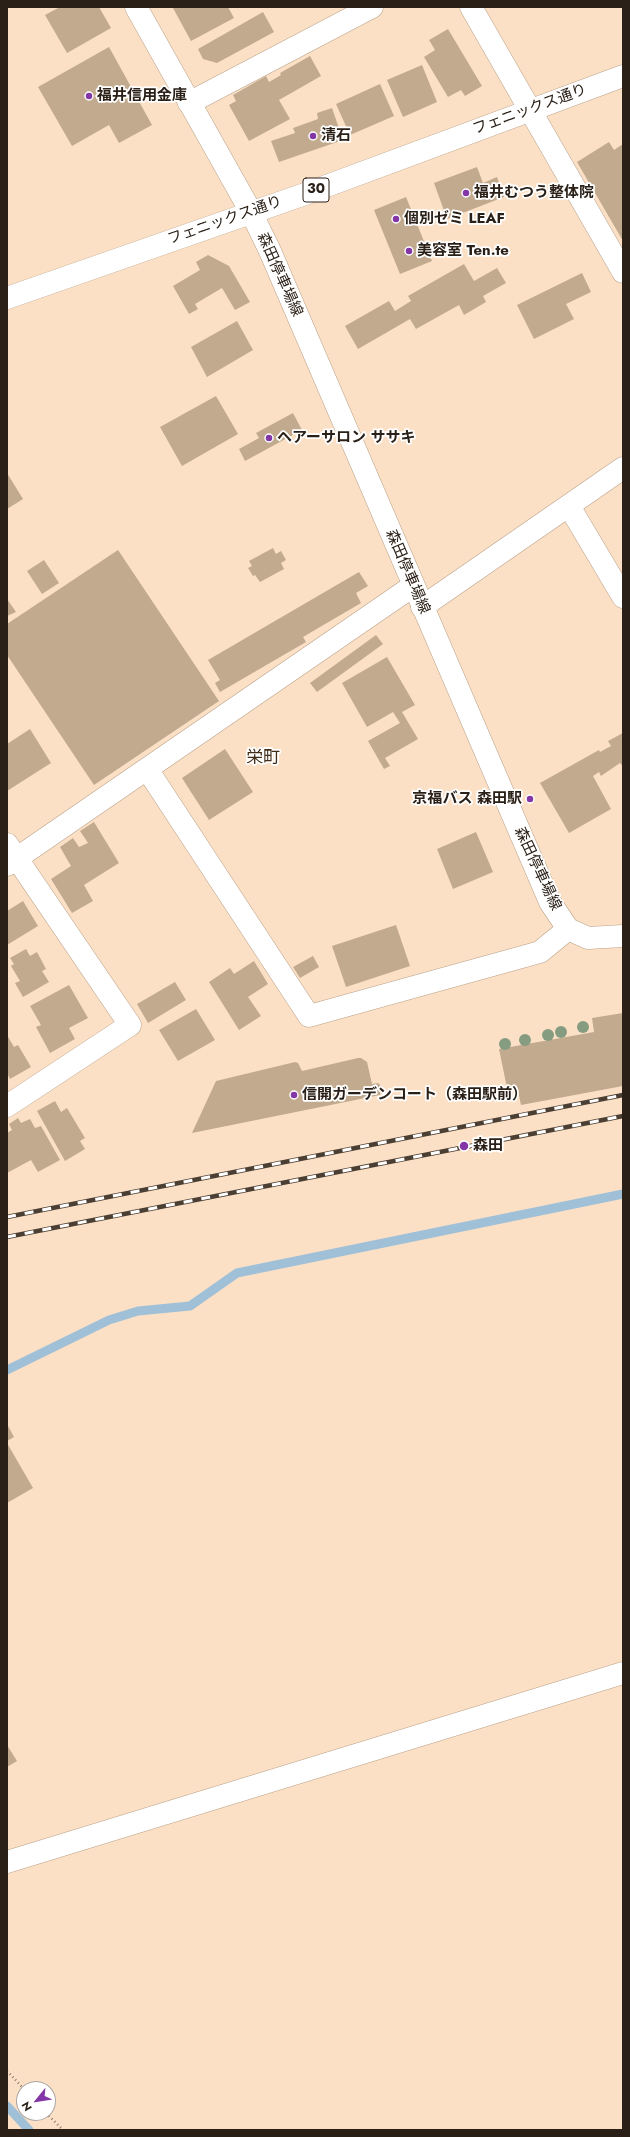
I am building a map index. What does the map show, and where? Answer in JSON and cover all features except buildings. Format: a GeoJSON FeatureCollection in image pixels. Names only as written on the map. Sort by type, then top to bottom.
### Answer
{"type":"FeatureCollection","features":[{"type":"Feature","properties":{"kind":"street","name":"森田停車場線"},"geometry":{"type":"LineString","coordinates":[[136,7],[251,212],[270,251],[550,902],[568,929]]}},
{"type":"Feature","properties":{"kind":"street"},"geometry":{"type":"LineString","coordinates":[[190,103],[372,7]]}},
{"type":"Feature","properties":{"kind":"street"},"geometry":{"type":"LineString","coordinates":[[471,7],[623,272]]}},
{"type":"Feature","properties":{"kind":"street","name":"フェニックス通り"},"geometry":{"type":"LineString","coordinates":[[7,298],[251,212],[623,76]]}},
{"type":"Feature","properties":{"kind":"street"},"geometry":{"type":"LineString","coordinates":[[422,607],[623,468]]}},
{"type":"Feature","properties":{"kind":"street"},"geometry":{"type":"LineString","coordinates":[[569,506],[623,597]]}},
{"type":"Feature","properties":{"kind":"street"},"geometry":{"type":"LineString","coordinates":[[7,1106],[130,1025],[10,856],[146,769],[413,586]]}},
{"type":"Feature","properties":{"kind":"street"},"geometry":{"type":"LineString","coordinates":[[146,769],[309,1016],[540,952],[568,929],[588,938],[623,936]]}},
{"type":"Feature","properties":{"kind":"street"},"geometry":{"type":"LineString","coordinates":[[7,1862],[623,1673]]}},
{"type":"Feature","properties":{"kind":"path"},"geometry":{"type":"LineString","coordinates":[[7,2071],[16,2081]]}},
{"type":"Feature","properties":{"kind":"path"},"geometry":{"type":"LineString","coordinates":[[54,2121],[62,2130]]}},
{"type":"Feature","properties":{"kind":"waterway"},"geometry":{"type":"LineString","coordinates":[[7,1370],[109,1320],[138,1311],[190,1306],[237,1273],[623,1194]]}},
{"type":"Feature","properties":{"kind":"waterway"},"geometry":{"type":"LineString","coordinates":[[7,2106],[29,2130]]}},
{"type":"Feature","properties":{"kind":"railway"},"geometry":{"type":"LineString","coordinates":[[7,1217],[623,1095]]}},
{"type":"Feature","properties":{"kind":"railway"},"geometry":{"type":"LineString","coordinates":[[7,1237],[623,1116]]}},
{"type":"Feature","properties":{"kind":"place","name":"福井信用金庫"},"geometry":{"type":"Point","coordinates":[89,96]}},
{"type":"Feature","properties":{"kind":"place","name":"清石"},"geometry":{"type":"Point","coordinates":[313,136]}},
{"type":"Feature","properties":{"kind":"place","name":"福井むつう整体院"},"geometry":{"type":"Point","coordinates":[466,193]}},
{"type":"Feature","properties":{"kind":"place","name":"個別ゼミ LEAF"},"geometry":{"type":"Point","coordinates":[396,219]}},
{"type":"Feature","properties":{"kind":"place","name":"美容室 Ten.te"},"geometry":{"type":"Point","coordinates":[409,251]}},
{"type":"Feature","properties":{"kind":"place","name":"ヘアーサロン ササキ"},"geometry":{"type":"Point","coordinates":[269,438]}},
{"type":"Feature","properties":{"kind":"place","name":"京福バス 森田駅"},"geometry":{"type":"Point","coordinates":[530,799]}},
{"type":"Feature","properties":{"kind":"place","name":"信開ガーデンコート（森田駅前）"},"geometry":{"type":"Point","coordinates":[294,1095]}},
{"type":"Feature","properties":{"kind":"place","name":"森田"},"geometry":{"type":"Point","coordinates":[464,1146]}},
{"type":"Feature","properties":{"kind":"district","name":"栄町"},"geometry":{"type":"Point","coordinates":[263,759]}}]}
